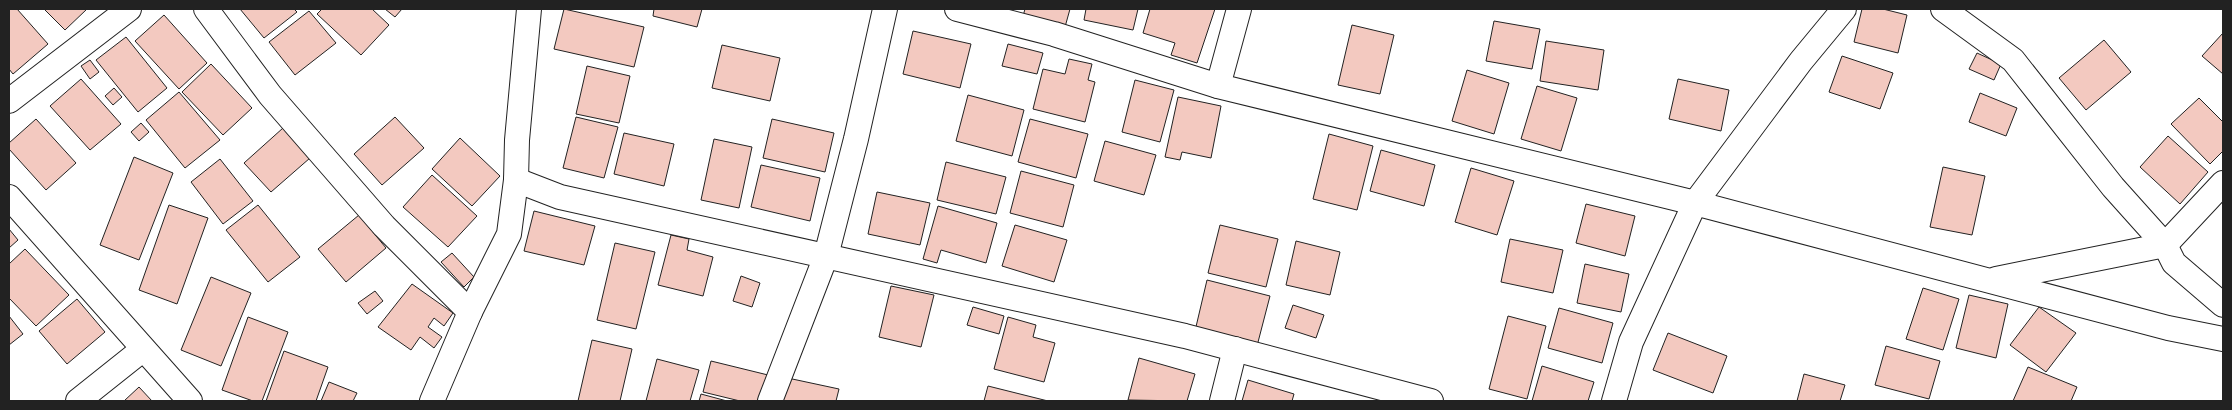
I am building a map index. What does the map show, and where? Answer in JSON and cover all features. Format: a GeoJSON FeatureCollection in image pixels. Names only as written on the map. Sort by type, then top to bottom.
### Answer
{"type":"FeatureCollection","features":[{"type":"Feature","properties":{"kind":"street"},"geometry":{"type":"LineString","coordinates":[[9,100],[130,9]]}},
{"type":"Feature","properties":{"kind":"street"},"geometry":{"type":"LineString","coordinates":[[206,9],[270,95],[384,226],[470,312]]}},
{"type":"Feature","properties":{"kind":"street"},"geometry":{"type":"LineString","coordinates":[[432,401],[470,312],[509,234],[516,180],[517,140],[529,9]]}},
{"type":"Feature","properties":{"kind":"street"},"geometry":{"type":"LineString","coordinates":[[770,401],[826,256],[873,70],[885,9]]}},
{"type":"Feature","properties":{"kind":"street"},"geometry":{"type":"LineString","coordinates":[[957,9],[1054,34],[1218,86],[1695,203],[2168,328],[2223,339]]}},
{"type":"Feature","properties":{"kind":"street"},"geometry":{"type":"LineString","coordinates":[[1218,86],[1239,9]]}},
{"type":"Feature","properties":{"kind":"street"},"geometry":{"type":"LineString","coordinates":[[1614,401],[1631,342],[1695,203],[1801,60],[1844,9]]}},
{"type":"Feature","properties":{"kind":"street"},"geometry":{"type":"LineString","coordinates":[[1942,9],[2013,60],[2113,187],[2165,245],[2174,263],[2223,305]]}},
{"type":"Feature","properties":{"kind":"street"},"geometry":{"type":"LineString","coordinates":[[516,180],[560,198],[1185,336],[1431,401]]}},
{"type":"Feature","properties":{"kind":"street"},"geometry":{"type":"LineString","coordinates":[[1990,280],[2165,245],[2223,183]]}},
{"type":"Feature","properties":{"kind":"street"},"geometry":{"type":"LineString","coordinates":[[9,197],[142,350],[190,401]]}},
{"type":"Feature","properties":{"kind":"street"},"geometry":{"type":"LineString","coordinates":[[78,401],[142,350]]}},
{"type":"Feature","properties":{"kind":"street"},"geometry":{"type":"LineString","coordinates":[[1222,401],[1235,350]]}},
{"type":"Feature","properties":{"kind":"building"},"geometry":{"type":"Polygon","coordinates":[[[9,9],[17,9],[48,44],[13,74],[9,69],[9,9]]]}},
{"type":"Feature","properties":{"kind":"building"},"geometry":{"type":"Polygon","coordinates":[[[44,9],[87,9],[65,30],[44,9]]]}},
{"type":"Feature","properties":{"kind":"building"},"geometry":{"type":"Polygon","coordinates":[[[240,9],[294,9],[297,12],[264,38],[240,9]]]}},
{"type":"Feature","properties":{"kind":"building"},"geometry":{"type":"Polygon","coordinates":[[[322,9],[372,9],[389,25],[361,55],[317,14],[322,9]]]}},
{"type":"Feature","properties":{"kind":"building"},"geometry":{"type":"Polygon","coordinates":[[[385,9],[402,9],[395,17],[385,9]]]}},
{"type":"Feature","properties":{"kind":"building"},"geometry":{"type":"Polygon","coordinates":[[[564,9],[644,27],[634,67],[554,49],[564,9]]]}},
{"type":"Feature","properties":{"kind":"building"},"geometry":{"type":"Polygon","coordinates":[[[654,9],[702,9],[697,27],[653,16],[654,9]]]}},
{"type":"Feature","properties":{"kind":"building"},"geometry":{"type":"Polygon","coordinates":[[[1025,9],[1070,9],[1065,27],[1023,16],[1025,9]]]}},
{"type":"Feature","properties":{"kind":"building"},"geometry":{"type":"Polygon","coordinates":[[[1086,9],[1138,9],[1133,30],[1084,20],[1086,9]]]}},
{"type":"Feature","properties":{"kind":"building"},"geometry":{"type":"Polygon","coordinates":[[[1150,9],[1215,9],[1197,63],[1171,55],[1175,43],[1143,33],[1150,9]]]}},
{"type":"Feature","properties":{"kind":"building"},"geometry":{"type":"Polygon","coordinates":[[[1862,9],[1883,9],[1907,15],[1898,53],[1854,42],[1862,9]]]}},
{"type":"Feature","properties":{"kind":"building"},"geometry":{"type":"Polygon","coordinates":[[[309,11],[336,43],[295,75],[269,42],[309,11]]]}},
{"type":"Feature","properties":{"kind":"building"},"geometry":{"type":"Polygon","coordinates":[[[164,15],[207,63],[179,89],[135,41],[164,15]]]}},
{"type":"Feature","properties":{"kind":"building"},"geometry":{"type":"Polygon","coordinates":[[[1494,21],[1540,29],[1532,69],[1486,61],[1494,21]]]}},
{"type":"Feature","properties":{"kind":"building"},"geometry":{"type":"Polygon","coordinates":[[[1352,25],[1394,35],[1380,94],[1338,85],[1352,25]]]}},
{"type":"Feature","properties":{"kind":"building"},"geometry":{"type":"Polygon","coordinates":[[[913,31],[971,44],[960,88],[903,74],[913,31]]]}},
{"type":"Feature","properties":{"kind":"building"},"geometry":{"type":"Polygon","coordinates":[[[2223,33],[2223,74],[2202,56],[2223,33]]]}},
{"type":"Feature","properties":{"kind":"building"},"geometry":{"type":"Polygon","coordinates":[[[126,37],[167,88],[138,112],[96,60],[126,37]]]}},
{"type":"Feature","properties":{"kind":"building"},"geometry":{"type":"Polygon","coordinates":[[[2104,40],[2131,72],[2086,110],[2059,78],[2104,40]]]}},
{"type":"Feature","properties":{"kind":"building"},"geometry":{"type":"Polygon","coordinates":[[[1546,41],[1604,50],[1598,90],[1540,81],[1546,41]]]}},
{"type":"Feature","properties":{"kind":"building"},"geometry":{"type":"Polygon","coordinates":[[[1008,44],[1043,53],[1037,74],[1002,66],[1008,44]]]}},
{"type":"Feature","properties":{"kind":"building"},"geometry":{"type":"Polygon","coordinates":[[[722,45],[780,58],[770,101],[712,88],[722,45]]]}},
{"type":"Feature","properties":{"kind":"building"},"geometry":{"type":"Polygon","coordinates":[[[1977,53],[2001,64],[1994,80],[1969,69],[1977,53]]]}},
{"type":"Feature","properties":{"kind":"building"},"geometry":{"type":"Polygon","coordinates":[[[1842,56],[1893,73],[1880,109],[1829,92],[1842,56]]]}},
{"type":"Feature","properties":{"kind":"building"},"geometry":{"type":"Polygon","coordinates":[[[1069,59],[1092,64],[1088,80],[1095,82],[1085,122],[1033,109],[1043,69],[1065,74],[1069,59]]]}},
{"type":"Feature","properties":{"kind":"building"},"geometry":{"type":"Polygon","coordinates":[[[90,60],[99,72],[90,79],[81,66],[90,60]]]}},
{"type":"Feature","properties":{"kind":"building"},"geometry":{"type":"Polygon","coordinates":[[[211,64],[252,108],[223,135],[182,92],[211,64]]]}},
{"type":"Feature","properties":{"kind":"building"},"geometry":{"type":"Polygon","coordinates":[[[587,66],[630,76],[619,123],[576,114],[587,66]]]}},
{"type":"Feature","properties":{"kind":"building"},"geometry":{"type":"Polygon","coordinates":[[[1467,70],[1509,83],[1494,134],[1452,121],[1467,70]]]}},
{"type":"Feature","properties":{"kind":"building"},"geometry":{"type":"Polygon","coordinates":[[[81,79],[121,124],[90,150],[50,106],[81,79]]]}},
{"type":"Feature","properties":{"kind":"building"},"geometry":{"type":"Polygon","coordinates":[[[1678,79],[1729,90],[1721,131],[1669,119],[1678,79]]]}},
{"type":"Feature","properties":{"kind":"building"},"geometry":{"type":"Polygon","coordinates":[[[1135,80],[1174,90],[1160,142],[1122,132],[1135,80]]]}},
{"type":"Feature","properties":{"kind":"building"},"geometry":{"type":"Polygon","coordinates":[[[1537,86],[1577,98],[1561,151],[1521,139],[1537,86]]]}},
{"type":"Feature","properties":{"kind":"building"},"geometry":{"type":"Polygon","coordinates":[[[114,88],[122,97],[113,105],[105,96],[114,88]]]}},
{"type":"Feature","properties":{"kind":"building"},"geometry":{"type":"Polygon","coordinates":[[[179,92],[220,140],[185,168],[146,120],[179,92]]]}},
{"type":"Feature","properties":{"kind":"building"},"geometry":{"type":"Polygon","coordinates":[[[1980,93],[2017,108],[2006,136],[1969,122],[1980,93]]]}},
{"type":"Feature","properties":{"kind":"building"},"geometry":{"type":"Polygon","coordinates":[[[968,95],[1024,110],[1012,156],[956,141],[968,95]]]}},
{"type":"Feature","properties":{"kind":"building"},"geometry":{"type":"Polygon","coordinates":[[[1178,97],[1221,106],[1211,158],[1182,152],[1180,160],[1165,157],[1178,97]]]}},
{"type":"Feature","properties":{"kind":"building"},"geometry":{"type":"Polygon","coordinates":[[[2199,98],[2223,122],[2223,151],[2210,164],[2171,124],[2199,98]]]}},
{"type":"Feature","properties":{"kind":"building"},"geometry":{"type":"Polygon","coordinates":[[[395,117],[424,148],[382,185],[354,154],[395,117]]]}},
{"type":"Feature","properties":{"kind":"building"},"geometry":{"type":"Polygon","coordinates":[[[576,117],[618,127],[604,178],[563,168],[576,117]]]}},
{"type":"Feature","properties":{"kind":"building"},"geometry":{"type":"Polygon","coordinates":[[[36,119],[76,163],[46,190],[9,149],[9,143],[36,119]]]}},
{"type":"Feature","properties":{"kind":"building"},"geometry":{"type":"Polygon","coordinates":[[[772,119],[834,133],[825,172],[763,158],[772,119]]]}},
{"type":"Feature","properties":{"kind":"building"},"geometry":{"type":"Polygon","coordinates":[[[1030,119],[1088,134],[1076,178],[1018,162],[1030,119]]]}},
{"type":"Feature","properties":{"kind":"building"},"geometry":{"type":"Polygon","coordinates":[[[141,123],[149,132],[139,141],[131,132],[141,123]]]}},
{"type":"Feature","properties":{"kind":"building"},"geometry":{"type":"Polygon","coordinates":[[[283,128],[310,158],[271,192],[244,163],[283,128]]]}},
{"type":"Feature","properties":{"kind":"building"},"geometry":{"type":"Polygon","coordinates":[[[624,133],[674,144],[664,186],[614,174],[624,133]]]}},
{"type":"Feature","properties":{"kind":"building"},"geometry":{"type":"Polygon","coordinates":[[[1329,134],[1373,146],[1357,210],[1313,199],[1329,134]]]}},
{"type":"Feature","properties":{"kind":"building"},"geometry":{"type":"Polygon","coordinates":[[[2168,136],[2208,172],[2180,204],[2140,167],[2168,136]]]}},
{"type":"Feature","properties":{"kind":"building"},"geometry":{"type":"Polygon","coordinates":[[[460,138],[500,176],[472,206],[432,169],[460,138]]]}},
{"type":"Feature","properties":{"kind":"building"},"geometry":{"type":"Polygon","coordinates":[[[714,139],[752,147],[739,208],[701,200],[714,139]]]}},
{"type":"Feature","properties":{"kind":"building"},"geometry":{"type":"Polygon","coordinates":[[[1105,141],[1156,155],[1144,195],[1094,181],[1105,141]]]}},
{"type":"Feature","properties":{"kind":"building"},"geometry":{"type":"Polygon","coordinates":[[[1381,150],[1435,165],[1424,206],[1370,191],[1381,150]]]}},
{"type":"Feature","properties":{"kind":"building"},"geometry":{"type":"Polygon","coordinates":[[[134,157],[173,173],[139,260],[100,245],[134,157]]]}},
{"type":"Feature","properties":{"kind":"building"},"geometry":{"type":"Polygon","coordinates":[[[220,159],[253,201],[223,224],[191,182],[220,159]]]}},
{"type":"Feature","properties":{"kind":"building"},"geometry":{"type":"Polygon","coordinates":[[[946,162],[1006,177],[996,214],[937,200],[946,162]]]}},
{"type":"Feature","properties":{"kind":"building"},"geometry":{"type":"Polygon","coordinates":[[[761,165],[820,178],[810,221],[751,207],[761,165]]]}},
{"type":"Feature","properties":{"kind":"building"},"geometry":{"type":"Polygon","coordinates":[[[1943,167],[1985,176],[1972,235],[1930,227],[1943,167]]]}},
{"type":"Feature","properties":{"kind":"building"},"geometry":{"type":"Polygon","coordinates":[[[1471,168],[1514,181],[1497,235],[1455,222],[1471,168]]]}},
{"type":"Feature","properties":{"kind":"building"},"geometry":{"type":"Polygon","coordinates":[[[1021,171],[1074,185],[1063,227],[1010,213],[1021,171]]]}},
{"type":"Feature","properties":{"kind":"building"},"geometry":{"type":"Polygon","coordinates":[[[432,175],[477,216],[448,247],[403,207],[432,175]]]}},
{"type":"Feature","properties":{"kind":"building"},"geometry":{"type":"Polygon","coordinates":[[[877,192],[930,203],[920,245],[868,234],[877,192]]]}},
{"type":"Feature","properties":{"kind":"building"},"geometry":{"type":"Polygon","coordinates":[[[1586,204],[1635,216],[1625,256],[1576,243],[1586,204]]]}},
{"type":"Feature","properties":{"kind":"building"},"geometry":{"type":"Polygon","coordinates":[[[169,205],[208,218],[177,304],[139,290],[169,205]]]}},
{"type":"Feature","properties":{"kind":"building"},"geometry":{"type":"Polygon","coordinates":[[[258,205],[300,257],[268,282],[226,230],[258,205]]]}},
{"type":"Feature","properties":{"kind":"building"},"geometry":{"type":"Polygon","coordinates":[[[938,206],[997,223],[986,263],[941,250],[937,263],[923,259],[938,206]]]}},
{"type":"Feature","properties":{"kind":"building"},"geometry":{"type":"Polygon","coordinates":[[[534,211],[595,226],[584,265],[524,251],[534,211]]]}},
{"type":"Feature","properties":{"kind":"building"},"geometry":{"type":"Polygon","coordinates":[[[359,215],[386,248],[346,282],[318,249],[359,215]]]}},
{"type":"Feature","properties":{"kind":"building"},"geometry":{"type":"Polygon","coordinates":[[[1015,225],[1067,240],[1054,282],[1002,266],[1015,225]]]}},
{"type":"Feature","properties":{"kind":"building"},"geometry":{"type":"Polygon","coordinates":[[[1220,225],[1278,239],[1266,287],[1208,273],[1220,225]]]}},
{"type":"Feature","properties":{"kind":"building"},"geometry":{"type":"Polygon","coordinates":[[[9,229],[18,240],[9,248],[9,229]]]}},
{"type":"Feature","properties":{"kind":"building"},"geometry":{"type":"Polygon","coordinates":[[[671,235],[689,239],[687,250],[713,257],[703,296],[658,285],[671,235]]]}},
{"type":"Feature","properties":{"kind":"building"},"geometry":{"type":"Polygon","coordinates":[[[1510,239],[1563,250],[1553,293],[1501,282],[1510,239]]]}},
{"type":"Feature","properties":{"kind":"building"},"geometry":{"type":"Polygon","coordinates":[[[1296,241],[1340,252],[1330,295],[1286,285],[1296,241]]]}},
{"type":"Feature","properties":{"kind":"building"},"geometry":{"type":"Polygon","coordinates":[[[615,243],[655,252],[636,329],[597,320],[615,243]]]}},
{"type":"Feature","properties":{"kind":"building"},"geometry":{"type":"Polygon","coordinates":[[[25,249],[69,295],[36,326],[9,298],[9,264],[25,249]]]}},
{"type":"Feature","properties":{"kind":"building"},"geometry":{"type":"Polygon","coordinates":[[[452,253],[474,277],[464,287],[441,262],[452,253]]]}},
{"type":"Feature","properties":{"kind":"building"},"geometry":{"type":"Polygon","coordinates":[[[1585,264],[1629,274],[1621,312],[1577,303],[1585,264]]]}},
{"type":"Feature","properties":{"kind":"building"},"geometry":{"type":"Polygon","coordinates":[[[741,276],[760,283],[752,307],[733,301],[741,276]]]}},
{"type":"Feature","properties":{"kind":"building"},"geometry":{"type":"Polygon","coordinates":[[[211,277],[251,293],[221,366],[181,350],[211,277]]]}},
{"type":"Feature","properties":{"kind":"building"},"geometry":{"type":"Polygon","coordinates":[[[1207,280],[1270,296],[1257,346],[1195,331],[1207,280]]]}},
{"type":"Feature","properties":{"kind":"building"},"geometry":{"type":"Polygon","coordinates":[[[412,284],[453,313],[444,326],[434,318],[428,327],[442,337],[434,348],[420,337],[411,350],[378,327],[412,284]]]}},
{"type":"Feature","properties":{"kind":"building"},"geometry":{"type":"Polygon","coordinates":[[[891,286],[934,295],[921,347],[879,337],[891,286]]]}},
{"type":"Feature","properties":{"kind":"building"},"geometry":{"type":"Polygon","coordinates":[[[1923,288],[1959,299],[1943,350],[1906,339],[1923,288]]]}},
{"type":"Feature","properties":{"kind":"building"},"geometry":{"type":"Polygon","coordinates":[[[375,291],[383,301],[367,314],[358,303],[375,291]]]}},
{"type":"Feature","properties":{"kind":"building"},"geometry":{"type":"Polygon","coordinates":[[[1969,295],[2008,304],[1996,358],[1956,348],[1969,295]]]}},
{"type":"Feature","properties":{"kind":"building"},"geometry":{"type":"Polygon","coordinates":[[[77,299],[105,332],[67,364],[39,331],[77,299]]]}},
{"type":"Feature","properties":{"kind":"building"},"geometry":{"type":"Polygon","coordinates":[[[1293,305],[1324,315],[1316,338],[1285,328],[1293,305]]]}},
{"type":"Feature","properties":{"kind":"building"},"geometry":{"type":"Polygon","coordinates":[[[973,307],[1004,316],[999,334],[967,325],[973,307]]]}},
{"type":"Feature","properties":{"kind":"building"},"geometry":{"type":"Polygon","coordinates":[[[2039,307],[2076,333],[2046,372],[2010,345],[2039,307]]]}},
{"type":"Feature","properties":{"kind":"building"},"geometry":{"type":"Polygon","coordinates":[[[1559,308],[1613,323],[1602,363],[1548,348],[1559,308]]]}},
{"type":"Feature","properties":{"kind":"building"},"geometry":{"type":"Polygon","coordinates":[[[9,316],[23,334],[9,345],[9,316]]]}},
{"type":"Feature","properties":{"kind":"building"},"geometry":{"type":"Polygon","coordinates":[[[1508,316],[1546,326],[1527,399],[1489,389],[1508,316]]]}},
{"type":"Feature","properties":{"kind":"building"},"geometry":{"type":"Polygon","coordinates":[[[248,317],[288,332],[262,401],[253,401],[222,390],[248,317]]]}},
{"type":"Feature","properties":{"kind":"building"},"geometry":{"type":"Polygon","coordinates":[[[1008,317],[1036,325],[1033,337],[1055,343],[1044,382],[994,369],[1008,317]]]}},
{"type":"Feature","properties":{"kind":"building"},"geometry":{"type":"Polygon","coordinates":[[[1668,333],[1727,356],[1713,393],[1653,370],[1668,333]]]}},
{"type":"Feature","properties":{"kind":"building"},"geometry":{"type":"Polygon","coordinates":[[[592,340],[632,349],[620,401],[578,401],[592,340]]]}},
{"type":"Feature","properties":{"kind":"building"},"geometry":{"type":"Polygon","coordinates":[[[1886,346],[1940,361],[1929,399],[1875,385],[1886,346]]]}},
{"type":"Feature","properties":{"kind":"building"},"geometry":{"type":"Polygon","coordinates":[[[284,351],[328,367],[316,401],[266,401],[284,351]]]}},
{"type":"Feature","properties":{"kind":"building"},"geometry":{"type":"Polygon","coordinates":[[[1139,358],[1195,374],[1187,401],[1128,400],[1139,358]]]}},
{"type":"Feature","properties":{"kind":"building"},"geometry":{"type":"Polygon","coordinates":[[[657,359],[699,370],[690,401],[646,401],[657,359]]]}},
{"type":"Feature","properties":{"kind":"building"},"geometry":{"type":"Polygon","coordinates":[[[711,361],[768,375],[762,401],[740,401],[703,392],[711,361]]]}},
{"type":"Feature","properties":{"kind":"building"},"geometry":{"type":"Polygon","coordinates":[[[1542,366],[1594,382],[1588,401],[1532,401],[1542,366]]]}},
{"type":"Feature","properties":{"kind":"building"},"geometry":{"type":"Polygon","coordinates":[[[2028,367],[2077,387],[2071,401],[2013,401],[2028,367]]]}},
{"type":"Feature","properties":{"kind":"building"},"geometry":{"type":"Polygon","coordinates":[[[1804,374],[1845,385],[1840,401],[1797,401],[1804,374]]]}},
{"type":"Feature","properties":{"kind":"building"},"geometry":{"type":"Polygon","coordinates":[[[783,377],[839,389],[836,401],[778,401],[783,377]]]}},
{"type":"Feature","properties":{"kind":"building"},"geometry":{"type":"Polygon","coordinates":[[[1248,380],[1294,394],[1292,401],[1242,401],[1248,380]]]}},
{"type":"Feature","properties":{"kind":"building"},"geometry":{"type":"Polygon","coordinates":[[[329,382],[357,393],[353,401],[321,401],[329,382]]]}},
{"type":"Feature","properties":{"kind":"building"},"geometry":{"type":"Polygon","coordinates":[[[988,386],[1048,401],[984,401],[988,386]]]}},
{"type":"Feature","properties":{"kind":"building"},"geometry":{"type":"Polygon","coordinates":[[[139,387],[152,401],[124,401],[139,387]]]}},
{"type":"Feature","properties":{"kind":"building"},"geometry":{"type":"Polygon","coordinates":[[[701,394],[727,401],[699,401],[701,394]]]}}]}
